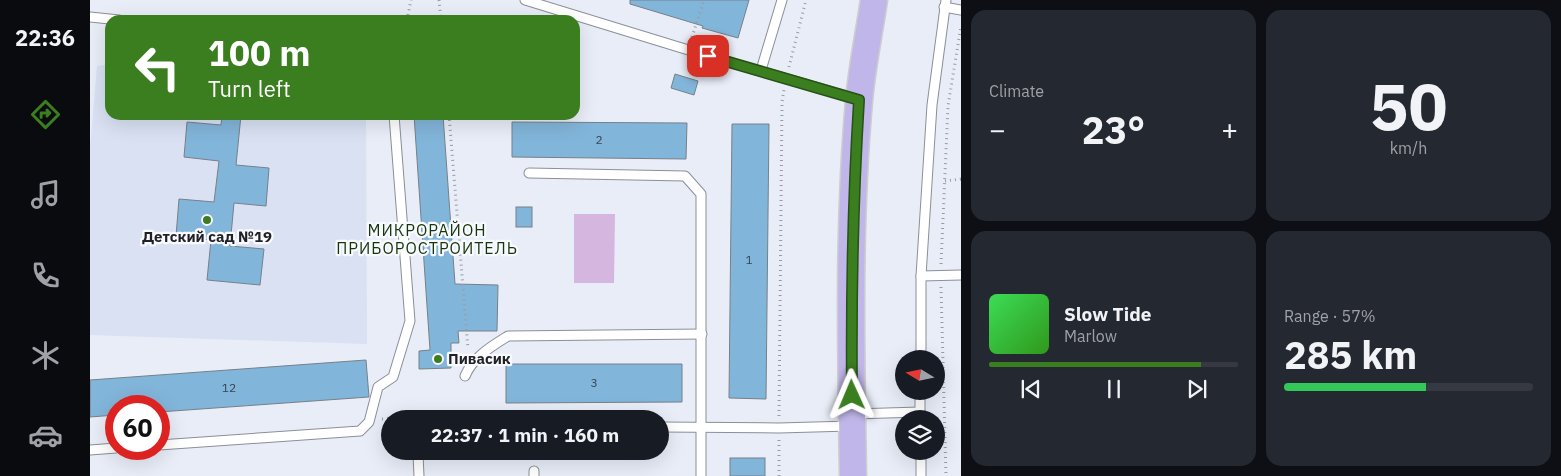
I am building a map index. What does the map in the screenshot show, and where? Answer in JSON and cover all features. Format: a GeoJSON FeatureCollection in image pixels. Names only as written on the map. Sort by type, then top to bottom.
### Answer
{"type":"FeatureCollection","features":[{"type":"Feature","properties":{"kind":"main road"},"geometry":{"type":"LineString","coordinates":[[853,476],[852,296],[854,185],[859,100],[874,0]]}},
{"type":"Feature","properties":{"kind":"lane"},"geometry":{"type":"LineString","coordinates":[[525,0],[574,15]]}},
{"type":"Feature","properties":{"kind":"lane"},"geometry":{"type":"LineString","coordinates":[[761,70],[782,0]]}},
{"type":"Feature","properties":{"kind":"lane"},"geometry":{"type":"LineString","coordinates":[[921,350],[921,276],[932,105],[945,4],[961,10]]}},
{"type":"Feature","properties":{"kind":"lane"},"geometry":{"type":"LineString","coordinates":[[90,17],[105,19]]}},
{"type":"Feature","properties":{"kind":"lane"},"geometry":{"type":"LineString","coordinates":[[580,17],[859,100]]}},
{"type":"Feature","properties":{"kind":"lane"},"geometry":{"type":"LineString","coordinates":[[170,444],[360,431],[369,422],[378,387],[393,377],[410,321],[394,120]]}},
{"type":"Feature","properties":{"kind":"lane"},"geometry":{"type":"LineString","coordinates":[[529,173],[685,176],[701,194],[701,476]]}},
{"type":"Feature","properties":{"kind":"lane"},"geometry":{"type":"LineString","coordinates":[[921,276],[961,275]]}},
{"type":"Feature","properties":{"kind":"lane"},"geometry":{"type":"LineString","coordinates":[[467,372],[489,348],[508,336],[702,334]]}},
{"type":"Feature","properties":{"kind":"lane"},"geometry":{"type":"LineString","coordinates":[[669,427],[778,428],[895,417]]}},
{"type":"Feature","properties":{"kind":"lane"},"geometry":{"type":"LineString","coordinates":[[90,450],[105,449]]}},
{"type":"Feature","properties":{"kind":"lane"},"geometry":{"type":"LineString","coordinates":[[418,460],[419,476]]}},
{"type":"Feature","properties":{"kind":"lane"},"geometry":{"type":"LineString","coordinates":[[920,460],[921,476]]}},
{"type":"Feature","properties":{"kind":"path"},"geometry":{"type":"LineString","coordinates":[[408,15],[411,0]]}},
{"type":"Feature","properties":{"kind":"path"},"geometry":{"type":"LineString","coordinates":[[439,0],[440,15]]}},
{"type":"Feature","properties":{"kind":"path"},"geometry":{"type":"LineString","coordinates":[[688,50],[704,0]]}},
{"type":"Feature","properties":{"kind":"path"},"geometry":{"type":"LineString","coordinates":[[779,476],[782,102],[786,78],[806,0]]}},
{"type":"Feature","properties":{"kind":"path"},"geometry":{"type":"LineString","coordinates":[[946,476],[941,275],[948,106],[961,26]]}},
{"type":"Feature","properties":{"kind":"path"},"geometry":{"type":"LineString","coordinates":[[449,120],[467,372]]}},
{"type":"Feature","properties":{"kind":"path"},"geometry":{"type":"LineString","coordinates":[[945,181],[961,179]]}},
{"type":"Feature","properties":{"kind":"shaded area"},"geometry":{"type":"Polygon","coordinates":[[[105,65],[105,120],[366,120],[367,344],[90,335],[90,148],[97,66],[105,65]]]}},
{"type":"Feature","properties":{"kind":"shaded area"},"geometry":{"type":"Polygon","coordinates":[[[574,214],[615,214],[614,283],[574,283],[574,214]]]}},
{"type":"Feature","properties":{"kind":"building"},"geometry":{"type":"Polygon","coordinates":[[[630,0],[749,0],[738,38],[630,4],[630,0]]]}},
{"type":"Feature","properties":{"kind":"building"},"geometry":{"type":"Polygon","coordinates":[[[675,74],[698,81],[694,95],[671,88],[675,74]]]}},
{"type":"Feature","properties":{"kind":"building"},"geometry":{"type":"Polygon","coordinates":[[[222,120],[240,120],[236,165],[269,168],[266,206],[234,203],[230,246],[264,249],[260,285],[207,280],[211,240],[176,236],[179,199],[214,202],[219,161],[184,157],[187,122],[221,125],[222,120]]]}},
{"type":"Feature","properties":{"kind":"building"},"geometry":{"type":"Polygon","coordinates":[[[414,120],[443,120],[455,284],[498,285],[497,331],[458,331],[459,343],[451,343],[451,368],[419,369],[419,351],[430,350],[414,120]]]}},
{"type":"Feature","properties":{"kind":"building"},"geometry":{"type":"Polygon","coordinates":[[[512,122],[687,123],[686,159],[512,157],[512,122]]]}},
{"type":"Feature","properties":{"kind":"building"},"geometry":{"type":"Polygon","coordinates":[[[732,124],[769,124],[766,399],[729,398],[732,124]]]}},
{"type":"Feature","properties":{"kind":"building"},"geometry":{"type":"Polygon","coordinates":[[[516,207],[532,207],[532,227],[516,227],[516,207]]]}},
{"type":"Feature","properties":{"kind":"building"},"geometry":{"type":"Polygon","coordinates":[[[366,360],[369,397],[170,411],[170,395],[105,395],[105,416],[90,417],[90,380],[366,360]]]}},
{"type":"Feature","properties":{"kind":"building"},"geometry":{"type":"Polygon","coordinates":[[[506,364],[682,364],[682,402],[506,403],[506,364]]]}},
{"type":"Feature","properties":{"kind":"building"},"geometry":{"type":"Polygon","coordinates":[[[730,458],[765,458],[765,476],[730,476],[730,458]]]}},
{"type":"Feature","properties":{"kind":"place","name":"Детский сад №19"},"geometry":{"type":"Point","coordinates":[207,220]}},
{"type":"Feature","properties":{"kind":"place","name":"Пивасик"},"geometry":{"type":"Point","coordinates":[438,359]}},
{"type":"Feature","properties":{"kind":"district","name":"МИКРОРАЙОН ПРИБОРОСТРОИТЕЛЬ"},"geometry":{"type":"Point","coordinates":[427,239]}},
{"type":"Feature","properties":{"kind":"route"},"geometry":{"type":"LineString","coordinates":[[708,56],[859,100],[854,185],[852,395]]}}]}
